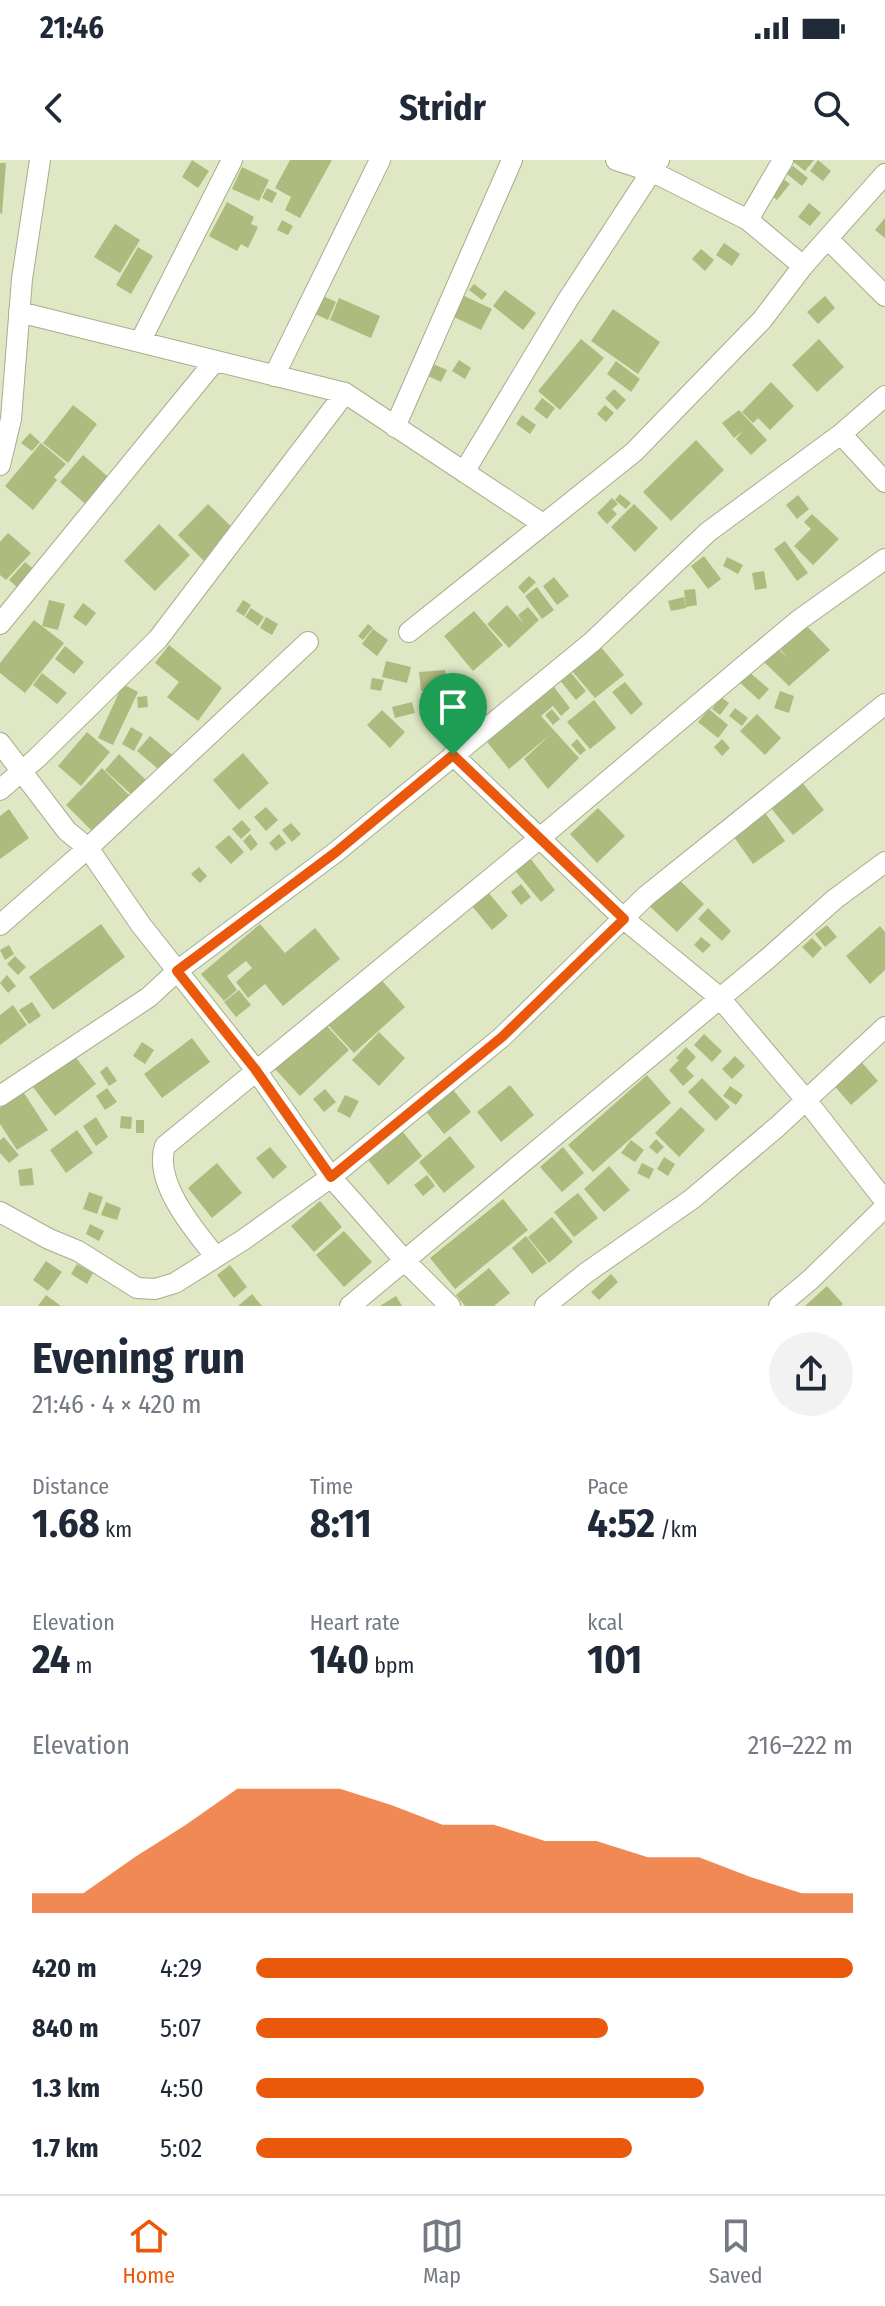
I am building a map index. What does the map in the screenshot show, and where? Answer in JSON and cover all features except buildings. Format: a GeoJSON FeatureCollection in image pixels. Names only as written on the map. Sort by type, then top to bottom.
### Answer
{"type":"FeatureCollection","features":[{"type":"Feature","properties":{"kind":"street"},"geometry":{"type":"LineString","coordinates":[[140,342],[232,160]]}},
{"type":"Feature","properties":{"kind":"street"},"geometry":{"type":"LineString","coordinates":[[274,376],[380,160]]}},
{"type":"Feature","properties":{"kind":"street"},"geometry":{"type":"LineString","coordinates":[[395,427],[512,160]]}},
{"type":"Feature","properties":{"kind":"street"},"geometry":{"type":"LineString","coordinates":[[616,160],[656,166],[748,220],[803,266]]}},
{"type":"Feature","properties":{"kind":"street"},"geometry":{"type":"LineString","coordinates":[[748,220],[783,160]]}},
{"type":"Feature","properties":{"kind":"street"},"geometry":{"type":"LineString","coordinates":[[0,465],[11,419],[19,312],[43,162]]}},
{"type":"Feature","properties":{"kind":"street"},"geometry":{"type":"LineString","coordinates":[[464,472],[567,301],[656,166]]}},
{"type":"Feature","properties":{"kind":"street"},"geometry":{"type":"LineString","coordinates":[[409,632],[634,452],[762,320],[803,266],[885,174]]}},
{"type":"Feature","properties":{"kind":"street"},"geometry":{"type":"LineString","coordinates":[[829,240],[885,296]]}},
{"type":"Feature","properties":{"kind":"street"},"geometry":{"type":"LineString","coordinates":[[19,312],[345,393],[543,524]]}},
{"type":"Feature","properties":{"kind":"street"},"geometry":{"type":"LineString","coordinates":[[0,624],[215,361]]}},
{"type":"Feature","properties":{"kind":"street"},"geometry":{"type":"LineString","coordinates":[[0,790],[158,639],[345,393]]}},
{"type":"Feature","properties":{"kind":"street"},"geometry":{"type":"LineString","coordinates":[[0,1096],[149,997],[177,971],[336,852],[592,642],[708,532],[841,434],[885,396]]}},
{"type":"Feature","properties":{"kind":"street"},"geometry":{"type":"LineString","coordinates":[[841,434],[885,482]]}},
{"type":"Feature","properties":{"kind":"street"},"geometry":{"type":"LineString","coordinates":[[216,1257],[197,1233],[164,1177],[161,1159],[165,1146],[176,1134],[540,838],[799,620],[885,559]]}},
{"type":"Feature","properties":{"kind":"street"},"geometry":{"type":"LineString","coordinates":[[0,925],[88,848],[308,642]]}},
{"type":"Feature","properties":{"kind":"street"},"geometry":{"type":"LineString","coordinates":[[0,1212],[78,1251],[137,1288],[155,1289],[175,1283],[331,1177],[502,1037],[646,896],[724,830],[885,704]]}},
{"type":"Feature","properties":{"kind":"street"},"geometry":{"type":"LineString","coordinates":[[0,743],[67,831],[88,848],[141,925],[255,1069],[331,1177],[405,1261],[450,1306]]}},
{"type":"Feature","properties":{"kind":"street"},"geometry":{"type":"LineString","coordinates":[[453,755],[624,919],[719,997],[806,1100],[885,1204],[810,1280],[779,1306]]}},
{"type":"Feature","properties":{"kind":"street"},"geometry":{"type":"LineString","coordinates":[[350,1306],[835,899],[885,862]]}},
{"type":"Feature","properties":{"kind":"street"},"geometry":{"type":"LineString","coordinates":[[545,1306],[586,1273],[692,1199],[885,1027]]}},
{"type":"Feature","properties":{"kind":"route"},"geometry":{"type":"LineString","coordinates":[[453,755],[624,919],[502,1037],[331,1177],[255,1069],[177,971],[336,852],[453,755]]}}]}
